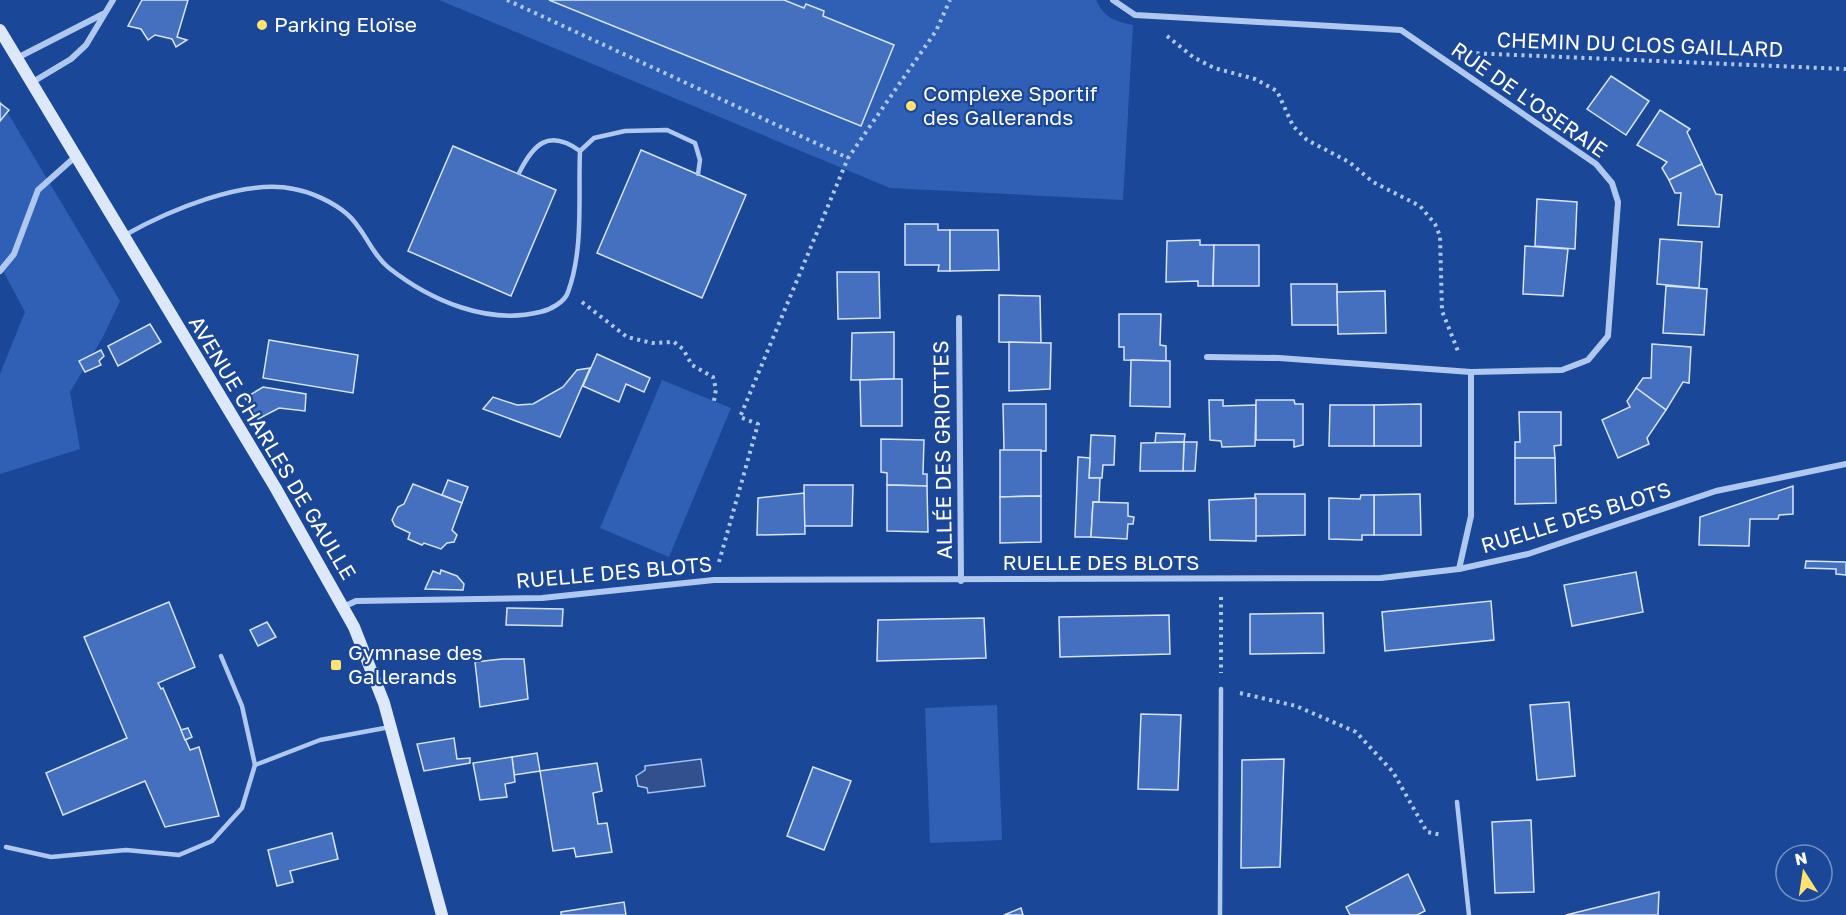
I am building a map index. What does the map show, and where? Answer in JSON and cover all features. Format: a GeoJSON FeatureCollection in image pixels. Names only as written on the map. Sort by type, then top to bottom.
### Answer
{"type":"FeatureCollection","features":[{"type":"Feature","properties":{"kind":"main road","name":"AVENUE CHARLES DE GAULLE"},"geometry":{"type":"LineString","coordinates":[[0,30],[276,487],[343,607],[369,660],[442,915]]}},
{"type":"Feature","properties":{"kind":"street"},"geometry":{"type":"LineString","coordinates":[[31,83],[71,59],[86,45],[112,0]]}},
{"type":"Feature","properties":{"kind":"street","name":"RUE DE L'OSERAIE"},"geometry":{"type":"LineString","coordinates":[[1113,0],[1135,15],[1401,30],[1596,164],[1612,183],[1618,202],[1608,336],[1588,360],[1562,370],[1471,372],[1279,358],[1207,357]]}},
{"type":"Feature","properties":{"kind":"street"},"geometry":{"type":"LineString","coordinates":[[17,58],[103,14]]}},
{"type":"Feature","properties":{"kind":"street"},"geometry":{"type":"LineString","coordinates":[[0,272],[14,254],[38,190],[75,157]]}},
{"type":"Feature","properties":{"kind":"street","name":"ALLÉE DES GRIOTTES"},"geometry":{"type":"LineString","coordinates":[[959,318],[961,581]]}},
{"type":"Feature","properties":{"kind":"street"},"geometry":{"type":"LineString","coordinates":[[1459,569],[1471,516],[1471,372]]}},
{"type":"Feature","properties":{"kind":"street","name":"RUELLE DES BLOTS"},"geometry":{"type":"LineString","coordinates":[[343,607],[356,601],[542,598],[714,580],[1381,578],[1459,569],[1528,554],[1716,491],[1846,464]]}},
{"type":"Feature","properties":{"kind":"lane"},"geometry":{"type":"LineString","coordinates":[[123,236],[161,215],[210,198],[251,189],[293,188],[320,198],[348,214],[388,267],[419,287],[472,313],[516,318],[551,310],[568,294],[575,258],[580,151],[594,138],[625,131],[667,129],[696,143],[700,159],[698,174]]}},
{"type":"Feature","properties":{"kind":"lane"},"geometry":{"type":"LineString","coordinates":[[519,173],[531,149],[550,141],[567,142],[580,151]]}},
{"type":"Feature","properties":{"kind":"lane"},"geometry":{"type":"LineString","coordinates":[[6,848],[51,857],[126,850],[179,855],[212,841],[242,808],[255,765],[242,706],[221,656]]}},
{"type":"Feature","properties":{"kind":"lane"},"geometry":{"type":"LineString","coordinates":[[1220,915],[1221,689]]}},
{"type":"Feature","properties":{"kind":"lane"},"geometry":{"type":"LineString","coordinates":[[255,765],[320,740],[390,727]]}},
{"type":"Feature","properties":{"kind":"lane"},"geometry":{"type":"LineString","coordinates":[[1457,801],[1469,915]]}},
{"type":"Feature","properties":{"kind":"path"},"geometry":{"type":"LineString","coordinates":[[507,0],[848,158]]}},
{"type":"Feature","properties":{"kind":"path"},"geometry":{"type":"LineString","coordinates":[[714,580],[758,424],[740,417],[848,158],[936,31],[950,1]]}},
{"type":"Feature","properties":{"kind":"path"},"geometry":{"type":"LineString","coordinates":[[1154,16],[1167,36],[1193,57],[1214,68],[1255,79],[1277,91],[1293,126],[1307,140],[1349,162],[1373,182],[1420,206],[1435,224],[1440,236],[1442,311],[1455,346],[1471,372]]}},
{"type":"Feature","properties":{"kind":"path","name":"CHEMIN DU CLOS GAILLARD"},"geometry":{"type":"LineString","coordinates":[[1432,52],[1846,69]]}},
{"type":"Feature","properties":{"kind":"path"},"geometry":{"type":"LineString","coordinates":[[568,294],[588,305],[627,337],[652,343],[674,342],[683,350],[692,365],[713,377],[716,389],[714,401]]}},
{"type":"Feature","properties":{"kind":"path"},"geometry":{"type":"LineString","coordinates":[[1221,579],[1221,689],[1296,706],[1356,732],[1393,772],[1427,832],[1461,838]]}},
{"type":"Feature","properties":{"kind":"shaded area","name":"Complexe Sportif des Gallerands"},"geometry":{"type":"Polygon","coordinates":[[[439,0],[1096,0],[1110,18],[1133,25],[1123,200],[890,188],[439,0]]]}},
{"type":"Feature","properties":{"kind":"shaded area"},"geometry":{"type":"Polygon","coordinates":[[[0,100],[120,301],[103,337],[70,392],[80,449],[0,474],[0,374],[25,312],[0,265],[0,100]]]}},
{"type":"Feature","properties":{"kind":"shaded area"},"geometry":{"type":"Polygon","coordinates":[[[662,380],[731,408],[669,557],[600,528],[662,380]]]}},
{"type":"Feature","properties":{"kind":"shaded area"},"geometry":{"type":"Polygon","coordinates":[[[997,705],[1002,840],[930,843],[925,708],[997,705]]]}},
{"type":"Feature","properties":{"kind":"shaded area"},"geometry":{"type":"Polygon","coordinates":[[[701,759],[705,786],[648,793],[647,788],[638,786],[636,776],[645,770],[645,766],[701,759]]]}},
{"type":"Feature","properties":{"kind":"building"},"geometry":{"type":"Polygon","coordinates":[[[142,0],[188,0],[177,37],[187,40],[176,47],[172,39],[155,35],[148,40],[141,29],[128,26],[142,0]]]}},
{"type":"Feature","properties":{"kind":"building"},"geometry":{"type":"Polygon","coordinates":[[[549,0],[784,0],[804,8],[806,4],[824,11],[823,16],[894,45],[861,126],[549,0]]]}},
{"type":"Feature","properties":{"kind":"building"},"geometry":{"type":"Polygon","coordinates":[[[1611,76],[1649,101],[1626,135],[1587,109],[1611,76]]]}},
{"type":"Feature","properties":{"kind":"building"},"geometry":{"type":"Polygon","coordinates":[[[0,103],[9,110],[0,121],[0,103]]]}},
{"type":"Feature","properties":{"kind":"building"},"geometry":{"type":"Polygon","coordinates":[[[1660,110],[1690,129],[1687,132],[1702,164],[1669,180],[1662,168],[1667,162],[1637,145],[1660,110]]]}},
{"type":"Feature","properties":{"kind":"building"},"geometry":{"type":"Polygon","coordinates":[[[453,146],[556,190],[511,296],[408,251],[453,146]]]}},
{"type":"Feature","properties":{"kind":"building"},"geometry":{"type":"Polygon","coordinates":[[[641,150],[746,195],[702,298],[597,253],[641,150]]]}},
{"type":"Feature","properties":{"kind":"building"},"geometry":{"type":"Polygon","coordinates":[[[1702,164],[1716,194],[1722,195],[1719,227],[1678,225],[1681,193],[1675,193],[1669,180],[1702,164]]]}},
{"type":"Feature","properties":{"kind":"building"},"geometry":{"type":"Polygon","coordinates":[[[1537,199],[1577,202],[1575,249],[1535,246],[1537,199]]]}},
{"type":"Feature","properties":{"kind":"building"},"geometry":{"type":"Polygon","coordinates":[[[905,224],[938,224],[938,230],[950,230],[950,271],[938,271],[939,265],[905,265],[905,224]]]}},
{"type":"Feature","properties":{"kind":"building"},"geometry":{"type":"Polygon","coordinates":[[[950,230],[998,230],[999,270],[950,271],[950,230]]]}},
{"type":"Feature","properties":{"kind":"building"},"geometry":{"type":"Polygon","coordinates":[[[1660,239],[1702,242],[1699,288],[1657,284],[1660,239]]]}},
{"type":"Feature","properties":{"kind":"building"},"geometry":{"type":"Polygon","coordinates":[[[1200,240],[1200,245],[1214,245],[1213,286],[1198,286],[1198,281],[1166,282],[1167,241],[1200,240]]]}},
{"type":"Feature","properties":{"kind":"building"},"geometry":{"type":"Polygon","coordinates":[[[1214,245],[1259,245],[1259,286],[1213,286],[1214,245]]]}},
{"type":"Feature","properties":{"kind":"building"},"geometry":{"type":"Polygon","coordinates":[[[1525,246],[1568,249],[1563,296],[1523,294],[1525,246]]]}},
{"type":"Feature","properties":{"kind":"building"},"geometry":{"type":"Polygon","coordinates":[[[837,272],[879,272],[880,318],[838,319],[837,272]]]}},
{"type":"Feature","properties":{"kind":"building"},"geometry":{"type":"Polygon","coordinates":[[[1291,284],[1337,284],[1338,325],[1292,325],[1291,284]]]}},
{"type":"Feature","properties":{"kind":"building"},"geometry":{"type":"Polygon","coordinates":[[[1666,286],[1707,289],[1704,335],[1663,333],[1666,286]]]}},
{"type":"Feature","properties":{"kind":"building"},"geometry":{"type":"Polygon","coordinates":[[[1385,291],[1386,333],[1338,334],[1337,292],[1385,291]]]}},
{"type":"Feature","properties":{"kind":"building"},"geometry":{"type":"Polygon","coordinates":[[[999,295],[1040,296],[1041,343],[999,342],[999,295]]]}},
{"type":"Feature","properties":{"kind":"building"},"geometry":{"type":"Polygon","coordinates":[[[1119,314],[1161,314],[1160,345],[1166,346],[1166,361],[1124,360],[1124,347],[1119,347],[1119,314]]]}},
{"type":"Feature","properties":{"kind":"building"},"geometry":{"type":"Polygon","coordinates":[[[150,324],[161,342],[118,366],[108,346],[150,324]]]}},
{"type":"Feature","properties":{"kind":"building"},"geometry":{"type":"Polygon","coordinates":[[[894,332],[894,379],[851,380],[852,333],[894,332]]]}},
{"type":"Feature","properties":{"kind":"building"},"geometry":{"type":"Polygon","coordinates":[[[269,340],[358,355],[353,393],[263,378],[269,340]]]}},
{"type":"Feature","properties":{"kind":"building"},"geometry":{"type":"Polygon","coordinates":[[[1009,342],[1051,343],[1050,389],[1009,391],[1009,342]]]}},
{"type":"Feature","properties":{"kind":"building"},"geometry":{"type":"Polygon","coordinates":[[[1652,344],[1691,347],[1689,383],[1683,382],[1666,410],[1636,388],[1643,378],[1651,378],[1652,344]]]}},
{"type":"Feature","properties":{"kind":"building"},"geometry":{"type":"Polygon","coordinates":[[[101,350],[104,356],[99,361],[101,365],[85,372],[79,361],[101,350]]]}},
{"type":"Feature","properties":{"kind":"building"},"geometry":{"type":"Polygon","coordinates":[[[597,354],[650,378],[644,392],[626,384],[619,402],[583,386],[597,354]]]}},
{"type":"Feature","properties":{"kind":"building"},"geometry":{"type":"Polygon","coordinates":[[[1131,360],[1170,361],[1170,407],[1130,406],[1131,360]]]}},
{"type":"Feature","properties":{"kind":"building"},"geometry":{"type":"Polygon","coordinates":[[[590,368],[560,437],[483,409],[493,397],[517,405],[533,404],[563,387],[577,370],[590,368]]]}},
{"type":"Feature","properties":{"kind":"building"},"geometry":{"type":"Polygon","coordinates":[[[902,379],[902,426],[861,426],[860,380],[902,379]]]}},
{"type":"Feature","properties":{"kind":"building"},"geometry":{"type":"Polygon","coordinates":[[[263,387],[306,394],[305,411],[279,408],[258,419],[245,398],[263,387]]]}},
{"type":"Feature","properties":{"kind":"building"},"geometry":{"type":"Polygon","coordinates":[[[1636,388],[1666,410],[1647,438],[1649,444],[1618,458],[1602,420],[1630,407],[1627,401],[1636,388]]]}},
{"type":"Feature","properties":{"kind":"building"},"geometry":{"type":"Polygon","coordinates":[[[1209,400],[1223,400],[1223,406],[1256,405],[1255,446],[1222,447],[1221,441],[1210,440],[1209,400]]]}},
{"type":"Feature","properties":{"kind":"building"},"geometry":{"type":"Polygon","coordinates":[[[1256,400],[1294,400],[1295,404],[1303,404],[1303,445],[1294,447],[1294,440],[1256,440],[1256,400]]]}},
{"type":"Feature","properties":{"kind":"building"},"geometry":{"type":"Polygon","coordinates":[[[1003,404],[1046,404],[1046,451],[1004,451],[1003,404]]]}},
{"type":"Feature","properties":{"kind":"building"},"geometry":{"type":"Polygon","coordinates":[[[1421,404],[1421,446],[1374,446],[1374,405],[1421,404]]]}},
{"type":"Feature","properties":{"kind":"building"},"geometry":{"type":"Polygon","coordinates":[[[1330,405],[1374,405],[1374,446],[1329,446],[1330,405]]]}},
{"type":"Feature","properties":{"kind":"building"},"geometry":{"type":"Polygon","coordinates":[[[1519,412],[1561,412],[1561,445],[1554,446],[1555,458],[1515,458],[1515,442],[1520,442],[1519,412]]]}},
{"type":"Feature","properties":{"kind":"building"},"geometry":{"type":"Polygon","coordinates":[[[1156,433],[1185,434],[1184,442],[1155,443],[1156,433]]]}},
{"type":"Feature","properties":{"kind":"building"},"geometry":{"type":"Polygon","coordinates":[[[1091,435],[1115,436],[1114,465],[1103,465],[1102,478],[1089,478],[1091,435]]]}},
{"type":"Feature","properties":{"kind":"building"},"geometry":{"type":"Polygon","coordinates":[[[881,439],[924,440],[923,474],[927,474],[927,486],[887,485],[887,473],[881,472],[881,439]]]}},
{"type":"Feature","properties":{"kind":"building"},"geometry":{"type":"Polygon","coordinates":[[[1184,442],[1197,442],[1195,471],[1183,471],[1184,442]]]}},
{"type":"Feature","properties":{"kind":"building"},"geometry":{"type":"Polygon","coordinates":[[[1184,442],[1183,471],[1140,471],[1141,443],[1184,442]]]}},
{"type":"Feature","properties":{"kind":"building"},"geometry":{"type":"Polygon","coordinates":[[[1000,450],[1041,450],[1041,496],[1000,497],[1000,450]]]}},
{"type":"Feature","properties":{"kind":"building"},"geometry":{"type":"Polygon","coordinates":[[[1078,457],[1090,458],[1089,478],[1100,478],[1099,502],[1093,502],[1091,537],[1075,537],[1078,457]]]}},
{"type":"Feature","properties":{"kind":"building"},"geometry":{"type":"Polygon","coordinates":[[[1515,458],[1555,458],[1556,503],[1515,504],[1515,458]]]}},
{"type":"Feature","properties":{"kind":"building"},"geometry":{"type":"Polygon","coordinates":[[[448,480],[468,487],[462,503],[442,495],[448,480]]]}},
{"type":"Feature","properties":{"kind":"building"},"geometry":{"type":"Polygon","coordinates":[[[413,484],[462,503],[452,530],[457,535],[454,542],[447,543],[441,549],[424,543],[422,545],[408,539],[410,533],[395,526],[392,520],[398,507],[404,504],[413,484]]]}},
{"type":"Feature","properties":{"kind":"building"},"geometry":{"type":"Polygon","coordinates":[[[804,485],[853,485],[852,526],[804,526],[804,485]]]}},
{"type":"Feature","properties":{"kind":"building"},"geometry":{"type":"Polygon","coordinates":[[[887,485],[927,486],[928,532],[887,531],[887,485]]]}},
{"type":"Feature","properties":{"kind":"building"},"geometry":{"type":"Polygon","coordinates":[[[1793,486],[1793,514],[1779,515],[1778,519],[1750,519],[1749,546],[1699,545],[1700,517],[1793,486]]]}},
{"type":"Feature","properties":{"kind":"building"},"geometry":{"type":"Polygon","coordinates":[[[804,493],[805,534],[757,535],[758,498],[804,493]]]}},
{"type":"Feature","properties":{"kind":"building"},"geometry":{"type":"Polygon","coordinates":[[[1255,494],[1305,494],[1305,535],[1255,536],[1255,494]]]}},
{"type":"Feature","properties":{"kind":"building"},"geometry":{"type":"Polygon","coordinates":[[[1420,494],[1421,535],[1374,535],[1374,495],[1420,494]]]}},
{"type":"Feature","properties":{"kind":"building"},"geometry":{"type":"Polygon","coordinates":[[[1361,495],[1374,495],[1374,535],[1362,535],[1362,540],[1329,539],[1329,498],[1360,499],[1361,495]]]}},
{"type":"Feature","properties":{"kind":"building"},"geometry":{"type":"Polygon","coordinates":[[[1041,496],[1041,542],[1000,543],[1000,497],[1041,496]]]}},
{"type":"Feature","properties":{"kind":"building"},"geometry":{"type":"Polygon","coordinates":[[[1256,498],[1256,541],[1210,540],[1209,500],[1256,498]]]}},
{"type":"Feature","properties":{"kind":"building"},"geometry":{"type":"Polygon","coordinates":[[[1093,502],[1128,503],[1128,516],[1134,517],[1133,524],[1128,524],[1127,539],[1091,537],[1093,502]]]}},
{"type":"Feature","properties":{"kind":"building"},"geometry":{"type":"Polygon","coordinates":[[[1806,561],[1846,562],[1846,575],[1836,574],[1836,569],[1805,568],[1806,561]]]}},
{"type":"Feature","properties":{"kind":"building"},"geometry":{"type":"Polygon","coordinates":[[[441,570],[457,576],[464,584],[463,590],[425,589],[433,571],[440,574],[441,570]]]}},
{"type":"Feature","properties":{"kind":"building"},"geometry":{"type":"Polygon","coordinates":[[[1636,572],[1643,612],[1572,626],[1564,585],[1636,572]]]}},
{"type":"Feature","properties":{"kind":"building"},"geometry":{"type":"Polygon","coordinates":[[[1491,601],[1494,640],[1385,651],[1382,612],[1491,601]]]}},
{"type":"Feature","properties":{"kind":"building"},"geometry":{"type":"Polygon","coordinates":[[[169,602],[195,667],[158,683],[161,689],[163,688],[190,750],[199,747],[219,816],[165,827],[145,781],[63,815],[46,773],[127,738],[84,637],[169,602]]]}},
{"type":"Feature","properties":{"kind":"building"},"geometry":{"type":"Polygon","coordinates":[[[507,608],[563,609],[562,626],[506,625],[507,608]]]}},
{"type":"Feature","properties":{"kind":"building"},"geometry":{"type":"Polygon","coordinates":[[[1323,613],[1324,653],[1250,654],[1250,614],[1323,613]]]}},
{"type":"Feature","properties":{"kind":"building"},"geometry":{"type":"Polygon","coordinates":[[[1169,615],[1170,654],[1060,657],[1059,617],[1169,615]]]}},
{"type":"Feature","properties":{"kind":"building"},"geometry":{"type":"Polygon","coordinates":[[[984,618],[986,658],[877,661],[878,620],[984,618]]]}},
{"type":"Feature","properties":{"kind":"building"},"geometry":{"type":"Polygon","coordinates":[[[267,622],[276,637],[258,646],[250,630],[267,622]]]}},
{"type":"Feature","properties":{"kind":"building"},"geometry":{"type":"Polygon","coordinates":[[[524,659],[528,699],[480,707],[475,662],[524,659]]]}},
{"type":"Feature","properties":{"kind":"building"},"geometry":{"type":"Polygon","coordinates":[[[1569,702],[1575,776],[1537,780],[1530,705],[1569,702]]]}},
{"type":"Feature","properties":{"kind":"building"},"geometry":{"type":"Polygon","coordinates":[[[1141,714],[1181,715],[1178,790],[1138,789],[1141,714]]]}},
{"type":"Feature","properties":{"kind":"building"},"geometry":{"type":"Polygon","coordinates":[[[188,728],[192,737],[185,740],[181,730],[188,728]]]}},
{"type":"Feature","properties":{"kind":"building"},"geometry":{"type":"Polygon","coordinates":[[[454,738],[457,759],[470,758],[470,763],[424,771],[417,744],[454,738]]]}},
{"type":"Feature","properties":{"kind":"building"},"geometry":{"type":"Polygon","coordinates":[[[537,753],[540,771],[514,775],[512,757],[537,753]]]}},
{"type":"Feature","properties":{"kind":"building"},"geometry":{"type":"Polygon","coordinates":[[[512,757],[515,782],[505,784],[507,797],[480,800],[473,763],[512,757]]]}},
{"type":"Feature","properties":{"kind":"building"},"geometry":{"type":"Polygon","coordinates":[[[1284,759],[1280,867],[1241,868],[1242,760],[1284,759]]]}},
{"type":"Feature","properties":{"kind":"building"},"geometry":{"type":"Polygon","coordinates":[[[597,763],[602,791],[593,793],[598,824],[607,823],[612,852],[576,857],[574,848],[553,851],[540,771],[597,763]]]}},
{"type":"Feature","properties":{"kind":"building"},"geometry":{"type":"Polygon","coordinates":[[[813,767],[851,781],[824,850],[787,836],[813,767]]]}},
{"type":"Feature","properties":{"kind":"building"},"geometry":{"type":"Polygon","coordinates":[[[1531,820],[1534,892],[1495,893],[1492,822],[1531,820]]]}},
{"type":"Feature","properties":{"kind":"building"},"geometry":{"type":"Polygon","coordinates":[[[332,833],[338,859],[290,871],[293,882],[277,886],[268,850],[332,833]]]}},
{"type":"Feature","properties":{"kind":"building"},"geometry":{"type":"Polygon","coordinates":[[[1408,874],[1425,911],[1417,915],[1350,915],[1346,907],[1408,874]]]}},
{"type":"Feature","properties":{"kind":"building"},"geometry":{"type":"Polygon","coordinates":[[[1659,892],[1658,915],[1566,915],[1659,892]]]}},
{"type":"Feature","properties":{"kind":"building"},"geometry":{"type":"Polygon","coordinates":[[[624,902],[626,915],[561,915],[561,912],[624,902]]]}},
{"type":"Feature","properties":{"kind":"building"},"geometry":{"type":"Polygon","coordinates":[[[1021,908],[1023,915],[1004,915],[1021,908]]]}},
{"type":"Feature","properties":{"kind":"place","name":"Parking Eloïse"},"geometry":{"type":"Point","coordinates":[262,25]}},
{"type":"Feature","properties":{"kind":"place","name":"Complexe Sportif des Gallerands"},"geometry":{"type":"Point","coordinates":[911,106]}},
{"type":"Feature","properties":{"kind":"place","name":"Gymnase des Gallerands"},"geometry":{"type":"Point","coordinates":[336,665]}}]}
